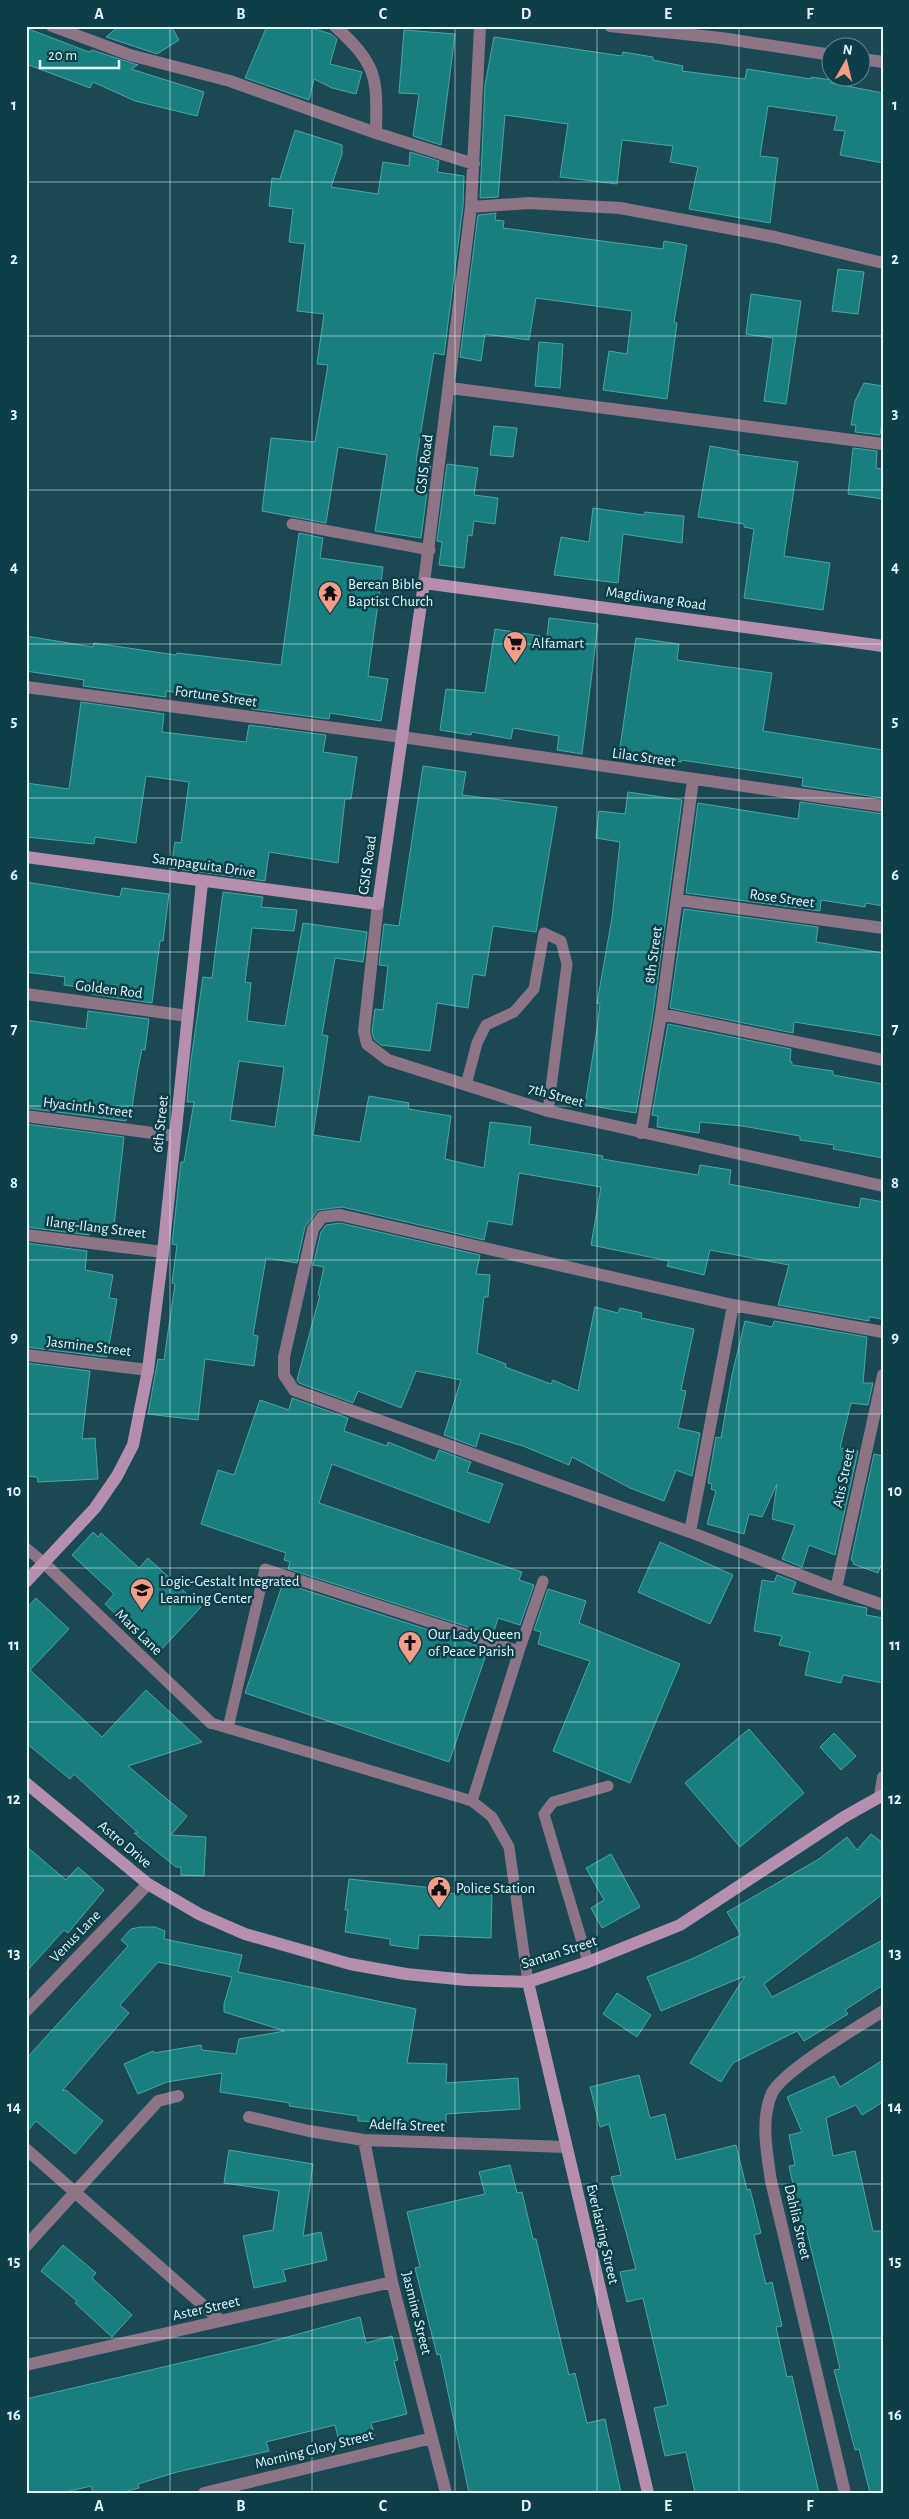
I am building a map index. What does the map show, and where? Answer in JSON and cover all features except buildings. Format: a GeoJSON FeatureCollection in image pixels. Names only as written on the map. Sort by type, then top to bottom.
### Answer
{"type":"FeatureCollection","features":[{"type":"Feature","properties":{"kind":"street"},"geometry":{"type":"LineString","coordinates":[[52,26],[130,55],[230,81],[474,164]]}},
{"type":"Feature","properties":{"kind":"street"},"geometry":{"type":"LineString","coordinates":[[335,26],[357,47],[369,64],[377,88],[376,132]]}},
{"type":"Feature","properties":{"kind":"street","name":"GSIS Road"},"geometry":{"type":"LineString","coordinates":[[378,904],[430,550],[450,388],[471,207],[480,26]]}},
{"type":"Feature","properties":{"kind":"street"},"geometry":{"type":"LineString","coordinates":[[610,26],[722,32],[822,53]]}},
{"type":"Feature","properties":{"kind":"street"},"geometry":{"type":"LineString","coordinates":[[471,207],[528,203],[620,208],[775,237],[883,263]]}},
{"type":"Feature","properties":{"kind":"street"},"geometry":{"type":"LineString","coordinates":[[450,388],[883,444]]}},
{"type":"Feature","properties":{"kind":"street","name":"Magdiwang Road"},"geometry":{"type":"LineString","coordinates":[[424,583],[883,646]]}},
{"type":"Feature","properties":{"kind":"street","name":"Fortune Street"},"geometry":{"type":"LineString","coordinates":[[26,687],[402,737]]}},
{"type":"Feature","properties":{"kind":"street","name":"Lilac Street"},"geometry":{"type":"LineString","coordinates":[[402,737],[883,806]]}},
{"type":"Feature","properties":{"kind":"street","name":"8th Street"},"geometry":{"type":"LineString","coordinates":[[641,1133],[678,900],[693,780]]}},
{"type":"Feature","properties":{"kind":"street","name":"Sampaguita Drive"},"geometry":{"type":"LineString","coordinates":[[26,857],[378,904]]}},
{"type":"Feature","properties":{"kind":"street","name":"6th Street"},"geometry":{"type":"LineString","coordinates":[[26,1582],[95,1508],[117,1476],[133,1445],[148,1370],[163,1252],[202,882]]}},
{"type":"Feature","properties":{"kind":"street","name":"Rose Street"},"geometry":{"type":"LineString","coordinates":[[678,900],[883,928]]}},
{"type":"Feature","properties":{"kind":"street","name":"7th Street"},"geometry":{"type":"LineString","coordinates":[[378,904],[364,1016],[367,1044],[388,1060],[548,1111],[883,1186]]}},
{"type":"Feature","properties":{"kind":"street","name":"Golden Rod"},"geometry":{"type":"LineString","coordinates":[[26,994],[188,1016]]}},
{"type":"Feature","properties":{"kind":"street"},"geometry":{"type":"LineString","coordinates":[[661,1014],[883,1060]]}},
{"type":"Feature","properties":{"kind":"street","name":"Hyacinth Street"},"geometry":{"type":"LineString","coordinates":[[26,1116],[175,1136]]}},
{"type":"Feature","properties":{"kind":"street"},"geometry":{"type":"LineString","coordinates":[[883,1332],[733,1305],[340,1215],[322,1217],[313,1229],[284,1357],[284,1375],[294,1390],[690,1532],[836,1589],[883,1605]]}},
{"type":"Feature","properties":{"kind":"street","name":"Ilang-Ilang Street"},"geometry":{"type":"LineString","coordinates":[[26,1235],[163,1252]]}},
{"type":"Feature","properties":{"kind":"street"},"geometry":{"type":"LineString","coordinates":[[690,1532],[733,1305]]}},
{"type":"Feature","properties":{"kind":"street","name":"Jasmine Street"},"geometry":{"type":"LineString","coordinates":[[26,1355],[148,1370]]}},
{"type":"Feature","properties":{"kind":"street","name":"Atis Street"},"geometry":{"type":"LineString","coordinates":[[836,1589],[883,1374]]}},
{"type":"Feature","properties":{"kind":"street","name":"Mars Lane"},"geometry":{"type":"LineString","coordinates":[[44,1563],[211,1723]]}},
{"type":"Feature","properties":{"kind":"street"},"geometry":{"type":"LineString","coordinates":[[881,1796],[883,1778]]}},
{"type":"Feature","properties":{"kind":"street","name":"Astro Drive"},"geometry":{"type":"LineString","coordinates":[[26,1783],[148,1884],[211,1919]]}},
{"type":"Feature","properties":{"kind":"street","name":"Santan Street"},"geometry":{"type":"LineString","coordinates":[[211,1919],[245,1934],[350,1964],[406,1974],[467,1980],[528,1982],[588,1962],[680,1925],[844,1817],[881,1796]]}},
{"type":"Feature","properties":{"kind":"street","name":"Venus Lane"},"geometry":{"type":"LineString","coordinates":[[26,2010],[148,1884]]}},
{"type":"Feature","properties":{"kind":"street","name":"Everlasting Street"},"geometry":{"type":"LineString","coordinates":[[528,1982],[648,2493]]}},
{"type":"Feature","properties":{"kind":"street","name":"Dahlia Street"},"geometry":{"type":"LineString","coordinates":[[845,2493],[771,2181],[766,2142],[767,2114],[773,2093],[788,2075],[883,2011]]}},
{"type":"Feature","properties":{"kind":"street"},"geometry":{"type":"LineString","coordinates":[[26,2246],[158,2101],[178,2096]]}},
{"type":"Feature","properties":{"kind":"street","name":"Adelfa Street"},"geometry":{"type":"LineString","coordinates":[[249,2117],[309,2131],[364,2140],[566,2147]]}},
{"type":"Feature","properties":{"kind":"street","name":"Jasmine Street"},"geometry":{"type":"LineString","coordinates":[[364,2140],[392,2282],[446,2493]]}},
{"type":"Feature","properties":{"kind":"street"},"geometry":{"type":"LineString","coordinates":[[26,2149],[221,2321]]}},
{"type":"Feature","properties":{"kind":"street","name":"Aster Street"},"geometry":{"type":"LineString","coordinates":[[26,2365],[392,2282]]}},
{"type":"Feature","properties":{"kind":"street","name":"Morning Glory Street"},"geometry":{"type":"LineString","coordinates":[[204,2493],[432,2438]]}},
{"type":"Feature","properties":{"kind":"lane"},"geometry":{"type":"LineString","coordinates":[[292,524],[430,550]]}},
{"type":"Feature","properties":{"kind":"lane"},"geometry":{"type":"LineString","coordinates":[[466,1085],[477,1043],[486,1025],[514,1012],[534,989],[544,933],[561,941],[567,964],[548,1111]]}},
{"type":"Feature","properties":{"kind":"lane"},"geometry":{"type":"LineString","coordinates":[[26,1548],[44,1563]]}},
{"type":"Feature","properties":{"kind":"lane"},"geometry":{"type":"LineString","coordinates":[[228,1728],[265,1569],[519,1651]]}},
{"type":"Feature","properties":{"kind":"lane"},"geometry":{"type":"LineString","coordinates":[[472,1800],[543,1581]]}},
{"type":"Feature","properties":{"kind":"lane"},"geometry":{"type":"LineString","coordinates":[[211,1723],[472,1800],[492,1817],[509,1847],[528,1982]]}},
{"type":"Feature","properties":{"kind":"lane"},"geometry":{"type":"LineString","coordinates":[[588,1962],[544,1814],[553,1802],[608,1786]]}},
{"type":"Feature","properties":{"kind":"place","name":"Berean Bible Baptist Church"},"geometry":{"type":"Point","coordinates":[330,614]}},
{"type":"Feature","properties":{"kind":"place","name":"Alfamart"},"geometry":{"type":"Point","coordinates":[515,664]}},
{"type":"Feature","properties":{"kind":"place","name":"Logic-Gestalt Integrated Learning Center"},"geometry":{"type":"Point","coordinates":[142,1611]}},
{"type":"Feature","properties":{"kind":"place","name":"Our Lady Queen of Peace Parish"},"geometry":{"type":"Point","coordinates":[410,1664]}},
{"type":"Feature","properties":{"kind":"place","name":"Police Station"},"geometry":{"type":"Point","coordinates":[439,1909]}}]}
